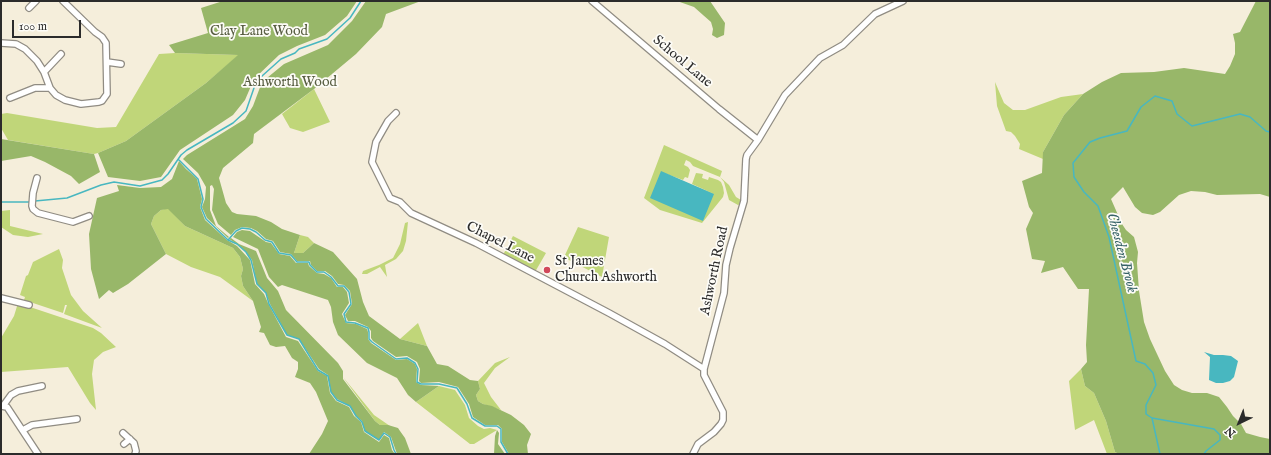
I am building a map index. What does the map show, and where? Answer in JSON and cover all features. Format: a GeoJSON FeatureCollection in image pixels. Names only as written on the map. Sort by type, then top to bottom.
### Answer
{"type":"FeatureCollection","features":[{"type":"Feature","properties":{"kind":"street"},"geometry":{"type":"LineString","coordinates":[[29,8],[36,1]]}},
{"type":"Feature","properties":{"kind":"street"},"geometry":{"type":"LineString","coordinates":[[1,43],[16,44],[25,49],[37,61],[44,72],[50,88],[56,95],[65,100],[81,104],[99,102],[107,94],[105,40],[63,1]]}},
{"type":"Feature","properties":{"kind":"street","name":"School Lane"},"geometry":{"type":"LineString","coordinates":[[592,1],[719,109],[758,140]]}},
{"type":"Feature","properties":{"kind":"street","name":"Ashworth Road"},"geometry":{"type":"LineString","coordinates":[[704,369],[724,293],[726,266],[730,248],[744,201],[746,159],[785,95],[820,58],[843,45],[875,14],[902,1]]}},
{"type":"Feature","properties":{"kind":"street"},"geometry":{"type":"LineString","coordinates":[[44,72],[61,54]]}},
{"type":"Feature","properties":{"kind":"street"},"geometry":{"type":"LineString","coordinates":[[107,62],[121,64]]}},
{"type":"Feature","properties":{"kind":"street"},"geometry":{"type":"LineString","coordinates":[[10,98],[35,88],[50,88]]}},
{"type":"Feature","properties":{"kind":"street","name":"Chapel Lane"},"geometry":{"type":"LineString","coordinates":[[396,113],[388,122],[376,142],[372,162],[390,198],[400,202],[411,213],[476,243],[609,313],[664,344],[704,369]]}},
{"type":"Feature","properties":{"kind":"street"},"geometry":{"type":"LineString","coordinates":[[37,178],[32,205],[38,213],[73,222],[89,216]]}},
{"type":"Feature","properties":{"kind":"street"},"geometry":{"type":"LineString","coordinates":[[1,298],[29,305]]}},
{"type":"Feature","properties":{"kind":"street"},"geometry":{"type":"LineString","coordinates":[[693,454],[698,444],[714,432],[721,424],[724,417],[704,375],[704,369]]}},
{"type":"Feature","properties":{"kind":"street"},"geometry":{"type":"LineString","coordinates":[[38,454],[7,407],[2,406],[11,395],[18,391],[32,391],[42,386]]}},
{"type":"Feature","properties":{"kind":"street"},"geometry":{"type":"LineString","coordinates":[[23,430],[32,424],[74,421]]}},
{"type":"Feature","properties":{"kind":"street"},"geometry":{"type":"LineString","coordinates":[[122,433],[134,443],[136,451],[135,454]]}},
{"type":"Feature","properties":{"kind":"street"},"geometry":{"type":"LineString","coordinates":[[124,444],[130,439]]}},
{"type":"Feature","properties":{"kind":"green space","name":"Clay Lane Wood"},"geometry":{"type":"Polygon","coordinates":[[[223,1],[357,1],[347,16],[325,35],[279,55],[254,79],[245,100],[233,115],[180,150],[161,177],[140,181],[108,177],[98,153],[126,141],[206,83],[238,55],[175,53],[169,45],[208,33],[201,8],[223,1]]]}},
{"type":"Feature","properties":{"kind":"green space","name":"Ashworth Wood"},"geometry":{"type":"Polygon","coordinates":[[[366,1],[421,1],[386,14],[382,27],[356,54],[314,89],[254,134],[253,143],[223,168],[219,178],[226,203],[232,212],[256,216],[271,222],[282,229],[300,235],[294,253],[303,253],[314,243],[333,252],[357,279],[363,302],[369,316],[400,339],[427,346],[437,364],[448,366],[470,380],[478,381],[480,389],[476,395],[478,401],[511,415],[524,425],[531,434],[527,445],[528,454],[509,454],[502,442],[502,429],[498,425],[485,425],[473,417],[469,404],[458,387],[439,382],[421,383],[419,381],[420,369],[417,362],[407,356],[396,357],[373,341],[371,338],[371,331],[368,327],[355,321],[348,321],[345,315],[352,304],[350,291],[344,285],[338,284],[332,276],[325,271],[317,271],[311,265],[310,261],[297,261],[291,254],[280,252],[273,241],[266,239],[251,228],[242,227],[235,230],[231,235],[218,224],[212,210],[214,189],[212,185],[210,186],[210,210],[216,226],[229,237],[228,238],[207,218],[202,207],[205,199],[206,187],[198,173],[183,159],[245,119],[253,106],[262,82],[284,64],[328,45],[352,21],[366,1]]]}},
{"type":"Feature","properties":{"kind":"green space"},"geometry":{"type":"Polygon","coordinates":[[[677,1],[710,1],[725,23],[724,35],[717,38],[712,35],[713,29],[711,22],[694,7],[677,1]]]}},
{"type":"Feature","properties":{"kind":"green space"},"geometry":{"type":"Polygon","coordinates":[[[1256,1],[1270,1],[1270,197],[1260,194],[1217,195],[1191,191],[1179,195],[1160,212],[1153,215],[1142,213],[1135,207],[1123,187],[1111,199],[1122,224],[1134,237],[1138,252],[1137,263],[1139,291],[1144,322],[1165,371],[1174,385],[1182,390],[1192,393],[1207,393],[1219,397],[1241,424],[1246,433],[1270,439],[1270,454],[1119,454],[1115,452],[1106,421],[1094,393],[1085,386],[1081,369],[1087,362],[1086,345],[1089,289],[1078,289],[1063,267],[1041,273],[1045,261],[1032,259],[1026,229],[1033,213],[1029,207],[1022,181],[1042,173],[1043,152],[1064,115],[1083,94],[1102,82],[1121,73],[1154,72],[1184,68],[1225,74],[1235,54],[1233,34],[1240,32],[1256,1]]]}},
{"type":"Feature","properties":{"kind":"green space"},"geometry":{"type":"Polygon","coordinates":[[[159,54],[239,55],[206,83],[126,141],[98,153],[94,154],[8,140],[1,128],[1,114],[7,113],[97,128],[116,127],[159,54]]]}},
{"type":"Feature","properties":{"kind":"green space"},"geometry":{"type":"Polygon","coordinates":[[[995,82],[1004,103],[1013,110],[1025,110],[1061,97],[1083,94],[1064,115],[1043,152],[1043,159],[1019,149],[1020,144],[1015,136],[1011,132],[1006,131],[997,106],[995,82]]]}},
{"type":"Feature","properties":{"kind":"green space"},"geometry":{"type":"Polygon","coordinates":[[[314,89],[330,122],[303,132],[290,128],[282,114],[314,89]]]}},
{"type":"Feature","properties":{"kind":"green space"},"geometry":{"type":"Polygon","coordinates":[[[1,139],[94,154],[100,172],[79,184],[71,176],[31,156],[1,161],[1,139]]]}},
{"type":"Feature","properties":{"kind":"green space"},"geometry":{"type":"Polygon","coordinates":[[[664,145],[722,171],[720,177],[693,166],[686,160],[684,165],[690,170],[688,178],[685,177],[683,180],[661,172],[714,194],[692,184],[696,173],[703,174],[702,178],[708,180],[709,177],[721,182],[724,193],[723,197],[702,223],[660,210],[644,198],[664,145]]]}},
{"type":"Feature","properties":{"kind":"green space"},"geometry":{"type":"Polygon","coordinates":[[[179,161],[197,179],[202,199],[200,207],[205,220],[227,240],[237,246],[250,260],[255,284],[264,294],[286,337],[298,341],[318,371],[327,376],[330,393],[336,401],[349,407],[354,416],[361,422],[364,432],[379,442],[384,435],[389,438],[392,450],[395,454],[309,454],[322,434],[328,421],[316,392],[310,383],[295,377],[298,369],[298,362],[292,358],[285,346],[276,347],[270,345],[264,333],[259,332],[261,327],[253,301],[243,286],[241,276],[243,269],[240,257],[233,248],[185,226],[168,209],[161,210],[154,216],[151,224],[166,254],[128,284],[113,293],[109,290],[99,299],[91,269],[89,234],[97,198],[119,191],[117,185],[140,188],[161,187],[172,179],[179,161]]]}},
{"type":"Feature","properties":{"kind":"green space"},"geometry":{"type":"Polygon","coordinates":[[[720,177],[729,185],[736,197],[741,200],[740,204],[738,205],[729,200],[724,182],[720,177]]]}},
{"type":"Feature","properties":{"kind":"green space"},"geometry":{"type":"Polygon","coordinates":[[[168,208],[185,226],[233,248],[240,257],[243,269],[241,276],[243,286],[253,301],[220,277],[191,267],[166,254],[151,224],[154,216],[161,210],[168,208]]]}},
{"type":"Feature","properties":{"kind":"green space"},"geometry":{"type":"Polygon","coordinates":[[[10,210],[10,226],[43,234],[28,237],[13,235],[1,227],[1,211],[10,210]]]}},
{"type":"Feature","properties":{"kind":"green space"},"geometry":{"type":"Polygon","coordinates":[[[408,222],[406,241],[403,251],[396,259],[385,265],[387,277],[380,267],[367,274],[362,274],[363,271],[393,258],[400,244],[405,223],[408,222]]]}},
{"type":"Feature","properties":{"kind":"green space"},"geometry":{"type":"Polygon","coordinates":[[[578,227],[609,237],[602,277],[567,259],[565,255],[578,227]]]}},
{"type":"Feature","properties":{"kind":"green space"},"geometry":{"type":"Polygon","coordinates":[[[242,230],[250,231],[266,242],[271,243],[279,254],[290,256],[296,263],[308,263],[309,266],[317,273],[324,274],[331,278],[337,287],[343,287],[347,292],[349,303],[342,314],[346,323],[356,324],[367,329],[368,339],[371,343],[396,360],[407,359],[415,364],[417,369],[416,382],[421,385],[439,386],[416,402],[408,395],[397,378],[367,363],[338,335],[333,322],[331,307],[328,300],[282,285],[278,287],[269,277],[258,249],[233,237],[237,232],[242,230]]]}},
{"type":"Feature","properties":{"kind":"green space"},"geometry":{"type":"Polygon","coordinates":[[[300,235],[308,237],[314,243],[303,253],[294,253],[300,235]]]}},
{"type":"Feature","properties":{"kind":"green space"},"geometry":{"type":"Polygon","coordinates":[[[513,236],[546,253],[535,272],[503,255],[513,236]]]}},
{"type":"Feature","properties":{"kind":"green space"},"geometry":{"type":"Polygon","coordinates":[[[231,238],[239,244],[256,251],[267,278],[278,291],[286,310],[338,363],[343,371],[343,379],[375,421],[380,425],[388,425],[398,428],[405,438],[411,454],[397,454],[391,437],[384,432],[379,440],[365,431],[362,421],[356,416],[350,406],[337,399],[331,392],[328,375],[319,369],[299,339],[287,335],[270,304],[266,293],[257,284],[252,260],[246,252],[229,239],[231,238]]]}},
{"type":"Feature","properties":{"kind":"green space"},"geometry":{"type":"Polygon","coordinates":[[[59,249],[63,260],[62,268],[71,295],[83,311],[102,328],[64,314],[67,305],[65,305],[63,313],[24,300],[25,297],[20,295],[26,276],[28,275],[33,262],[59,249]]]}},
{"type":"Feature","properties":{"kind":"green space"},"geometry":{"type":"Polygon","coordinates":[[[18,303],[93,328],[101,333],[116,347],[103,352],[94,360],[92,374],[96,410],[90,403],[68,367],[1,372],[1,338],[14,316],[18,303]]]}},
{"type":"Feature","properties":{"kind":"green space"},"geometry":{"type":"Polygon","coordinates":[[[418,323],[427,346],[400,339],[418,323]]]}},
{"type":"Feature","properties":{"kind":"green space"},"geometry":{"type":"Polygon","coordinates":[[[510,357],[495,368],[484,383],[491,397],[501,410],[478,401],[476,395],[480,389],[478,381],[495,363],[510,357]]]}},
{"type":"Feature","properties":{"kind":"green space"},"geometry":{"type":"Polygon","coordinates":[[[1081,369],[1085,386],[1094,393],[1106,421],[1115,452],[1119,454],[1107,454],[1094,420],[1075,430],[1069,381],[1081,369]]]}},
{"type":"Feature","properties":{"kind":"green space"},"geometry":{"type":"Polygon","coordinates":[[[343,377],[374,415],[390,426],[380,425],[375,421],[343,377]]]}},
{"type":"Feature","properties":{"kind":"green space"},"geometry":{"type":"Polygon","coordinates":[[[439,386],[455,390],[465,405],[469,418],[478,426],[484,429],[490,428],[497,430],[474,444],[470,444],[416,402],[439,386]]]}},
{"type":"Feature","properties":{"kind":"green space"},"geometry":{"type":"Polygon","coordinates":[[[497,430],[499,433],[498,444],[505,454],[494,454],[495,436],[497,430]]]}},
{"type":"Feature","properties":{"kind":"water"},"geometry":{"type":"Polygon","coordinates":[[[661,171],[714,194],[703,221],[650,198],[661,171]]]}},
{"type":"Feature","properties":{"kind":"water"},"geometry":{"type":"Polygon","coordinates":[[[1204,352],[1214,355],[1231,356],[1238,361],[1234,377],[1230,381],[1223,383],[1216,383],[1209,380],[1210,357],[1204,352]]]}},
{"type":"Feature","properties":{"kind":"waterway"},"geometry":{"type":"LineString","coordinates":[[35,201],[67,198],[101,185],[114,182],[140,186],[162,180],[181,155],[187,150],[233,123],[246,111],[255,85],[262,76],[281,59],[295,53],[299,49],[327,39],[350,18],[361,1]]}},
{"type":"Feature","properties":{"kind":"waterway","name":"Cheesden Brook"},"geometry":{"type":"LineString","coordinates":[[1204,454],[1220,440],[1220,435],[1214,429],[1152,418],[1146,414],[1146,405],[1156,385],[1153,373],[1145,364],[1136,361],[1109,237],[1098,206],[1084,192],[1074,177],[1073,163],[1090,142],[1127,131],[1141,107],[1155,96],[1172,101],[1177,114],[1192,126],[1240,114],[1250,117],[1266,131],[1270,132]]}},
{"type":"Feature","properties":{"kind":"waterway"},"geometry":{"type":"LineString","coordinates":[[179,160],[198,179],[203,199],[201,207],[206,219],[228,240],[237,244],[246,252],[251,260],[257,284],[266,293],[269,304],[287,335],[299,339],[318,370],[328,376],[331,392],[337,400],[350,406],[362,422],[365,431],[379,440],[384,433],[390,437],[396,454]]}},
{"type":"Feature","properties":{"kind":"waterway"},"geometry":{"type":"LineString","coordinates":[[1,202],[31,202]]}},
{"type":"Feature","properties":{"kind":"waterway"},"geometry":{"type":"LineString","coordinates":[[228,240],[236,231],[242,228],[250,229],[265,240],[272,242],[279,253],[291,255],[297,262],[309,262],[317,272],[324,272],[331,277],[338,286],[344,286],[349,292],[351,304],[344,314],[346,322],[355,323],[368,328],[369,339],[396,359],[407,358],[415,363],[418,369],[417,382],[421,384],[439,384],[457,388],[467,404],[472,418],[485,426],[497,426],[501,429],[501,442],[508,454]]}},
{"type":"Feature","properties":{"kind":"waterway"},"geometry":{"type":"LineString","coordinates":[[1152,418],[1160,454]]}},
{"type":"Feature","properties":{"kind":"place","name":"St James Church Ashworth"},"geometry":{"type":"Point","coordinates":[547,270]}}]}
